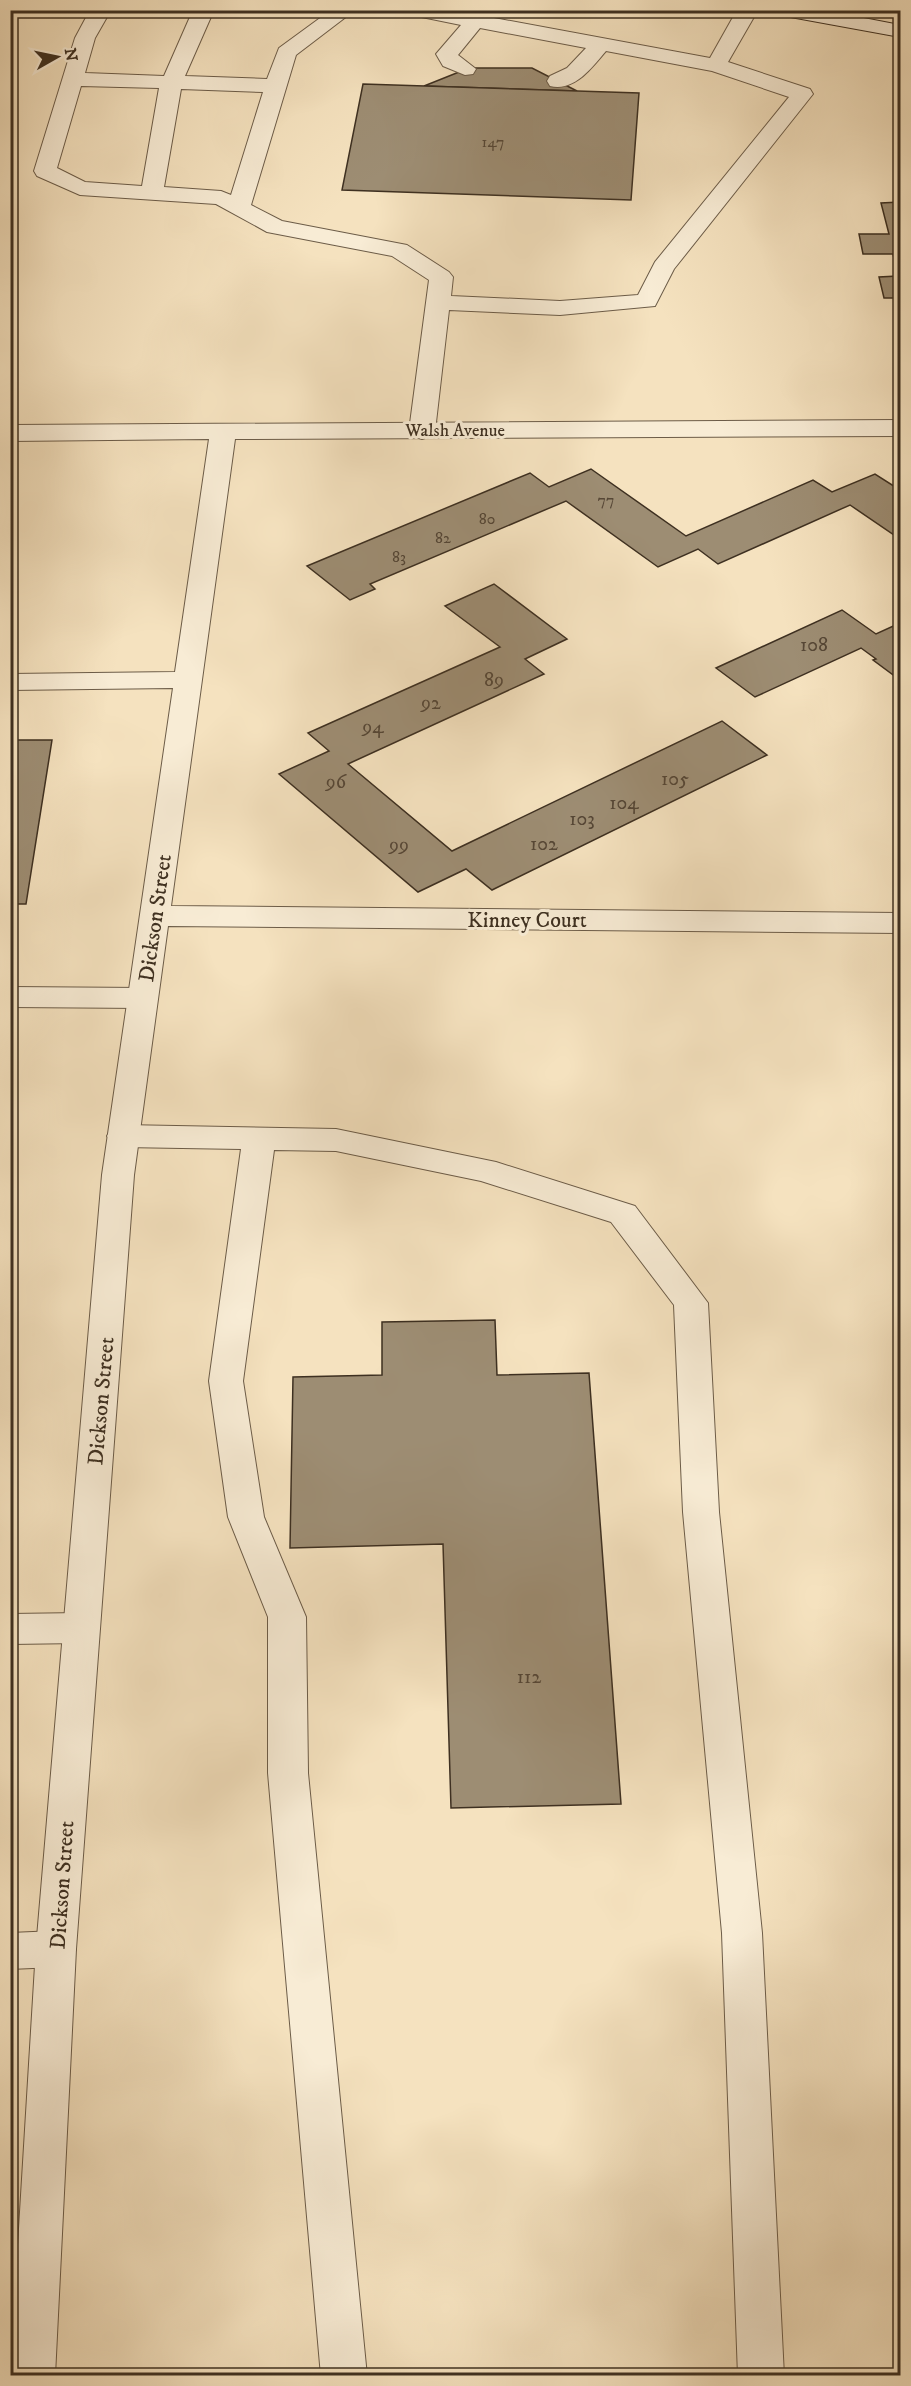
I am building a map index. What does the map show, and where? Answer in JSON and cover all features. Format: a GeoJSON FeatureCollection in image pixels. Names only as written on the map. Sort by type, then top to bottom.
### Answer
{"type":"FeatureCollection","features":[{"type":"Feature","properties":{"kind":"street"},"geometry":{"type":"LineString","coordinates":[[101,10],[85,38],[45,171],[80,188],[221,198],[275,227],[399,250],[441,277],[436,302],[422,431]]}},
{"type":"Feature","properties":{"kind":"street"},"geometry":{"type":"LineString","coordinates":[[152,193],[171,83],[204,10]]}},
{"type":"Feature","properties":{"kind":"street"},"geometry":{"type":"LineString","coordinates":[[239,207],[286,52],[345,10]]}},
{"type":"Feature","properties":{"kind":"street"},"geometry":{"type":"LineString","coordinates":[[414,10],[717,65],[802,94],[663,267],[647,301],[560,308],[436,302]]}},
{"type":"Feature","properties":{"kind":"street"},"geometry":{"type":"LineString","coordinates":[[717,65],[748,10]]}},
{"type":"Feature","properties":{"kind":"street"},"geometry":{"type":"LineString","coordinates":[[785,10],[900,31]]}},
{"type":"Feature","properties":{"kind":"street"},"geometry":{"type":"LineString","coordinates":[[465,69],[450,62],[447,54],[474,22]]}},
{"type":"Feature","properties":{"kind":"street"},"geometry":{"type":"LineString","coordinates":[[558,81],[575,73],[600,45]]}},
{"type":"Feature","properties":{"kind":"street"},"geometry":{"type":"LineString","coordinates":[[73,80],[276,86]]}},
{"type":"Feature","properties":{"kind":"street","name":"Walsh Avenue"},"geometry":{"type":"LineString","coordinates":[[10,433],[900,428]]}},
{"type":"Feature","properties":{"kind":"street","name":"Dickson Street"},"geometry":{"type":"LineString","coordinates":[[32,2376],[56,1949],[123,1136],[223,432]]}},
{"type":"Feature","properties":{"kind":"street"},"geometry":{"type":"LineString","coordinates":[[10,682],[187,680]]}},
{"type":"Feature","properties":{"kind":"street","name":"Kinney Court"},"geometry":{"type":"LineString","coordinates":[[154,916],[900,922]]}},
{"type":"Feature","properties":{"kind":"street"},"geometry":{"type":"LineString","coordinates":[[10,997],[143,998]]}},
{"type":"Feature","properties":{"kind":"street"},"geometry":{"type":"LineString","coordinates":[[123,1136],[336,1140],[484,1170],[622,1214],[692,1303],[701,1512],[742,1933],[760,2376]]}},
{"type":"Feature","properties":{"kind":"street"},"geometry":{"type":"LineString","coordinates":[[260,1138],[226,1381],[246,1517],[287,1617],[288,1773],[344,2376]]}},
{"type":"Feature","properties":{"kind":"street"},"geometry":{"type":"LineString","coordinates":[[10,1629],[81,1629]]}},
{"type":"Feature","properties":{"kind":"street"},"geometry":{"type":"LineString","coordinates":[[10,1951],[56,1949]]}},
{"type":"Feature","properties":{"kind":"building"},"geometry":{"type":"Polygon","coordinates":[[[469,68],[532,68],[577,91],[424,86],[469,68]]]}},
{"type":"Feature","properties":{"kind":"building"},"geometry":{"type":"Polygon","coordinates":[[[363,84],[639,93],[631,200],[342,190],[363,84]]]}},
{"type":"Feature","properties":{"kind":"building"},"geometry":{"type":"Polygon","coordinates":[[[900,202],[900,298],[884,298],[879,277],[898,276],[893,254],[863,254],[859,234],[889,234],[881,203],[900,202]]]}},
{"type":"Feature","properties":{"kind":"building"},"geometry":{"type":"Polygon","coordinates":[[[591,469],[686,536],[813,480],[832,492],[875,474],[900,490],[900,539],[850,505],[718,564],[698,549],[658,567],[566,501],[370,584],[375,589],[350,600],[307,566],[530,473],[549,487],[591,469]]]}},
{"type":"Feature","properties":{"kind":"building"},"geometry":{"type":"Polygon","coordinates":[[[494,584],[567,639],[525,659],[544,674],[348,764],[452,851],[722,721],[767,755],[492,890],[466,869],[418,892],[279,774],[329,751],[308,733],[500,647],[445,606],[494,584]]]}},
{"type":"Feature","properties":{"kind":"building"},"geometry":{"type":"Polygon","coordinates":[[[842,610],[876,634],[900,623],[900,680],[861,648],[755,697],[716,668],[842,610]]]}},
{"type":"Feature","properties":{"kind":"building"},"geometry":{"type":"Polygon","coordinates":[[[10,740],[52,740],[26,904],[10,904],[10,740]]]}},
{"type":"Feature","properties":{"kind":"building"},"geometry":{"type":"Polygon","coordinates":[[[495,1320],[497,1375],[589,1373],[621,1804],[451,1808],[443,1544],[290,1548],[293,1377],[382,1375],[382,1322],[495,1320]]]}}]}
